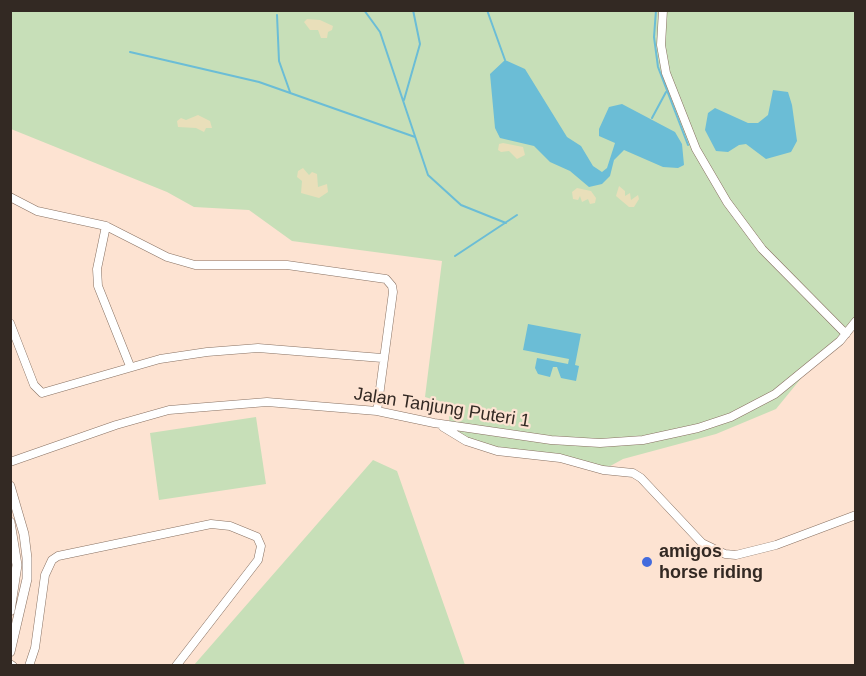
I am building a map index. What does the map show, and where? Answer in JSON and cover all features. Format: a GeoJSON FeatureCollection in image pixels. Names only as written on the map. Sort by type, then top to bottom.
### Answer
{"type":"FeatureCollection","features":[{"type":"Feature","properties":{"kind":"street"},"geometry":{"type":"LineString","coordinates":[[663,10],[661,45],[666,73],[696,149],[727,202],[762,249],[846,334]]}},
{"type":"Feature","properties":{"kind":"street"},"geometry":{"type":"LineString","coordinates":[[10,197],[37,211],[106,226],[167,257],[195,265],[287,265],[386,279],[392,286],[393,292],[376,411]]}},
{"type":"Feature","properties":{"kind":"street"},"geometry":{"type":"LineString","coordinates":[[106,226],[97,269],[99,286],[130,366]]}},
{"type":"Feature","properties":{"kind":"street","name":"Jalan Tanjung Puteri 1"},"geometry":{"type":"LineString","coordinates":[[10,462],[116,425],[169,410],[267,402],[376,411],[434,423],[551,440],[600,442],[643,440],[678,434],[731,417],[775,394],[846,334],[855,321]]}},
{"type":"Feature","properties":{"kind":"street"},"geometry":{"type":"LineString","coordinates":[[10,323],[34,385],[39,392],[47,392],[160,358],[258,348],[382,358]]}},
{"type":"Feature","properties":{"kind":"street"},"geometry":{"type":"LineString","coordinates":[[434,423],[466,441],[497,451],[560,458],[603,470],[633,473],[641,478],[691,534],[702,543],[725,554],[736,555],[776,545],[855,515]]}},
{"type":"Feature","properties":{"kind":"street"},"geometry":{"type":"LineString","coordinates":[[10,486],[24,534],[27,579],[10,652]]}},
{"type":"Feature","properties":{"kind":"street"},"geometry":{"type":"LineString","coordinates":[[10,522],[17,565],[10,611]]}},
{"type":"Feature","properties":{"kind":"street"},"geometry":{"type":"LineString","coordinates":[[29,666],[35,648],[45,575],[52,560],[58,556],[211,524],[230,525],[257,537],[261,546],[258,560],[176,666]]}},
{"type":"Feature","properties":{"kind":"street"},"geometry":{"type":"LineString","coordinates":[[15,590],[20,580],[27,579]]}},
{"type":"Feature","properties":{"kind":"green space"},"geometry":{"type":"Polygon","coordinates":[[[10,11],[855,11],[855,321],[812,365],[776,409],[716,434],[623,459],[603,470],[579,462],[497,451],[450,430],[448,404],[425,397],[442,261],[292,241],[249,210],[194,207],[167,192],[11,129],[10,11]]]}},
{"type":"Feature","properties":{"kind":"green space"},"geometry":{"type":"Polygon","coordinates":[[[256,417],[266,484],[159,500],[150,433],[256,417]]]}},
{"type":"Feature","properties":{"kind":"green space"},"geometry":{"type":"Polygon","coordinates":[[[373,460],[397,471],[465,665],[194,665],[373,460]]]}},
{"type":"Feature","properties":{"kind":"sand"},"geometry":{"type":"Polygon","coordinates":[[[307,19],[320,20],[333,26],[327,38],[321,38],[318,30],[310,30],[304,22],[307,19]]]}},
{"type":"Feature","properties":{"kind":"sand"},"geometry":{"type":"Polygon","coordinates":[[[198,115],[210,121],[212,128],[206,128],[204,132],[196,128],[178,127],[177,121],[181,118],[186,120],[198,115]]]}},
{"type":"Feature","properties":{"kind":"sand"},"geometry":{"type":"Polygon","coordinates":[[[499,144],[523,147],[525,155],[517,159],[509,151],[501,152],[498,150],[499,144]]]}},
{"type":"Feature","properties":{"kind":"sand"},"geometry":{"type":"Polygon","coordinates":[[[303,168],[309,175],[312,172],[317,174],[318,187],[327,184],[328,192],[319,198],[301,193],[302,181],[297,177],[298,171],[303,168]]]}},
{"type":"Feature","properties":{"kind":"sand"},"geometry":{"type":"Polygon","coordinates":[[[619,186],[625,191],[625,196],[630,193],[631,200],[638,195],[639,199],[634,207],[629,207],[616,196],[619,186]]]}},
{"type":"Feature","properties":{"kind":"sand"},"geometry":{"type":"Polygon","coordinates":[[[577,188],[591,191],[596,198],[595,203],[590,204],[588,199],[582,202],[580,196],[578,200],[573,199],[572,192],[577,188]]]}},
{"type":"Feature","properties":{"kind":"water"},"geometry":{"type":"Polygon","coordinates":[[[505,60],[525,69],[567,137],[581,146],[593,166],[602,172],[607,168],[615,143],[599,136],[599,129],[609,107],[622,104],[675,132],[682,144],[684,165],[678,168],[663,167],[624,150],[614,160],[610,176],[602,184],[589,187],[570,171],[550,162],[534,146],[500,138],[495,128],[490,74],[505,60]]]}},
{"type":"Feature","properties":{"kind":"water"},"geometry":{"type":"Polygon","coordinates":[[[773,90],[788,92],[792,105],[797,141],[791,152],[766,159],[746,144],[739,145],[728,152],[716,151],[705,130],[708,113],[715,108],[748,123],[758,123],[768,115],[773,90]]]}},
{"type":"Feature","properties":{"kind":"water"},"geometry":{"type":"Polygon","coordinates":[[[528,324],[581,334],[575,365],[579,366],[576,381],[561,378],[557,367],[553,367],[550,377],[538,374],[535,368],[537,358],[568,364],[569,359],[523,350],[528,324]]]}},
{"type":"Feature","properties":{"kind":"waterway"},"geometry":{"type":"LineString","coordinates":[[364,10],[380,32],[428,175],[461,205],[506,223]]}},
{"type":"Feature","properties":{"kind":"waterway"},"geometry":{"type":"LineString","coordinates":[[404,100],[420,44],[413,10]]}},
{"type":"Feature","properties":{"kind":"waterway"},"geometry":{"type":"LineString","coordinates":[[487,10],[505,60]]}},
{"type":"Feature","properties":{"kind":"waterway"},"geometry":{"type":"LineString","coordinates":[[656,10],[654,37],[658,67],[688,145]]}},
{"type":"Feature","properties":{"kind":"waterway"},"geometry":{"type":"LineString","coordinates":[[277,15],[279,61],[290,92]]}},
{"type":"Feature","properties":{"kind":"waterway"},"geometry":{"type":"LineString","coordinates":[[130,52],[259,82],[415,137]]}},
{"type":"Feature","properties":{"kind":"waterway"},"geometry":{"type":"LineString","coordinates":[[652,118],[666,92]]}},
{"type":"Feature","properties":{"kind":"waterway"},"geometry":{"type":"LineString","coordinates":[[455,256],[517,215]]}},
{"type":"Feature","properties":{"kind":"place","name":"amigos horse riding"},"geometry":{"type":"Point","coordinates":[647,562]}}]}
